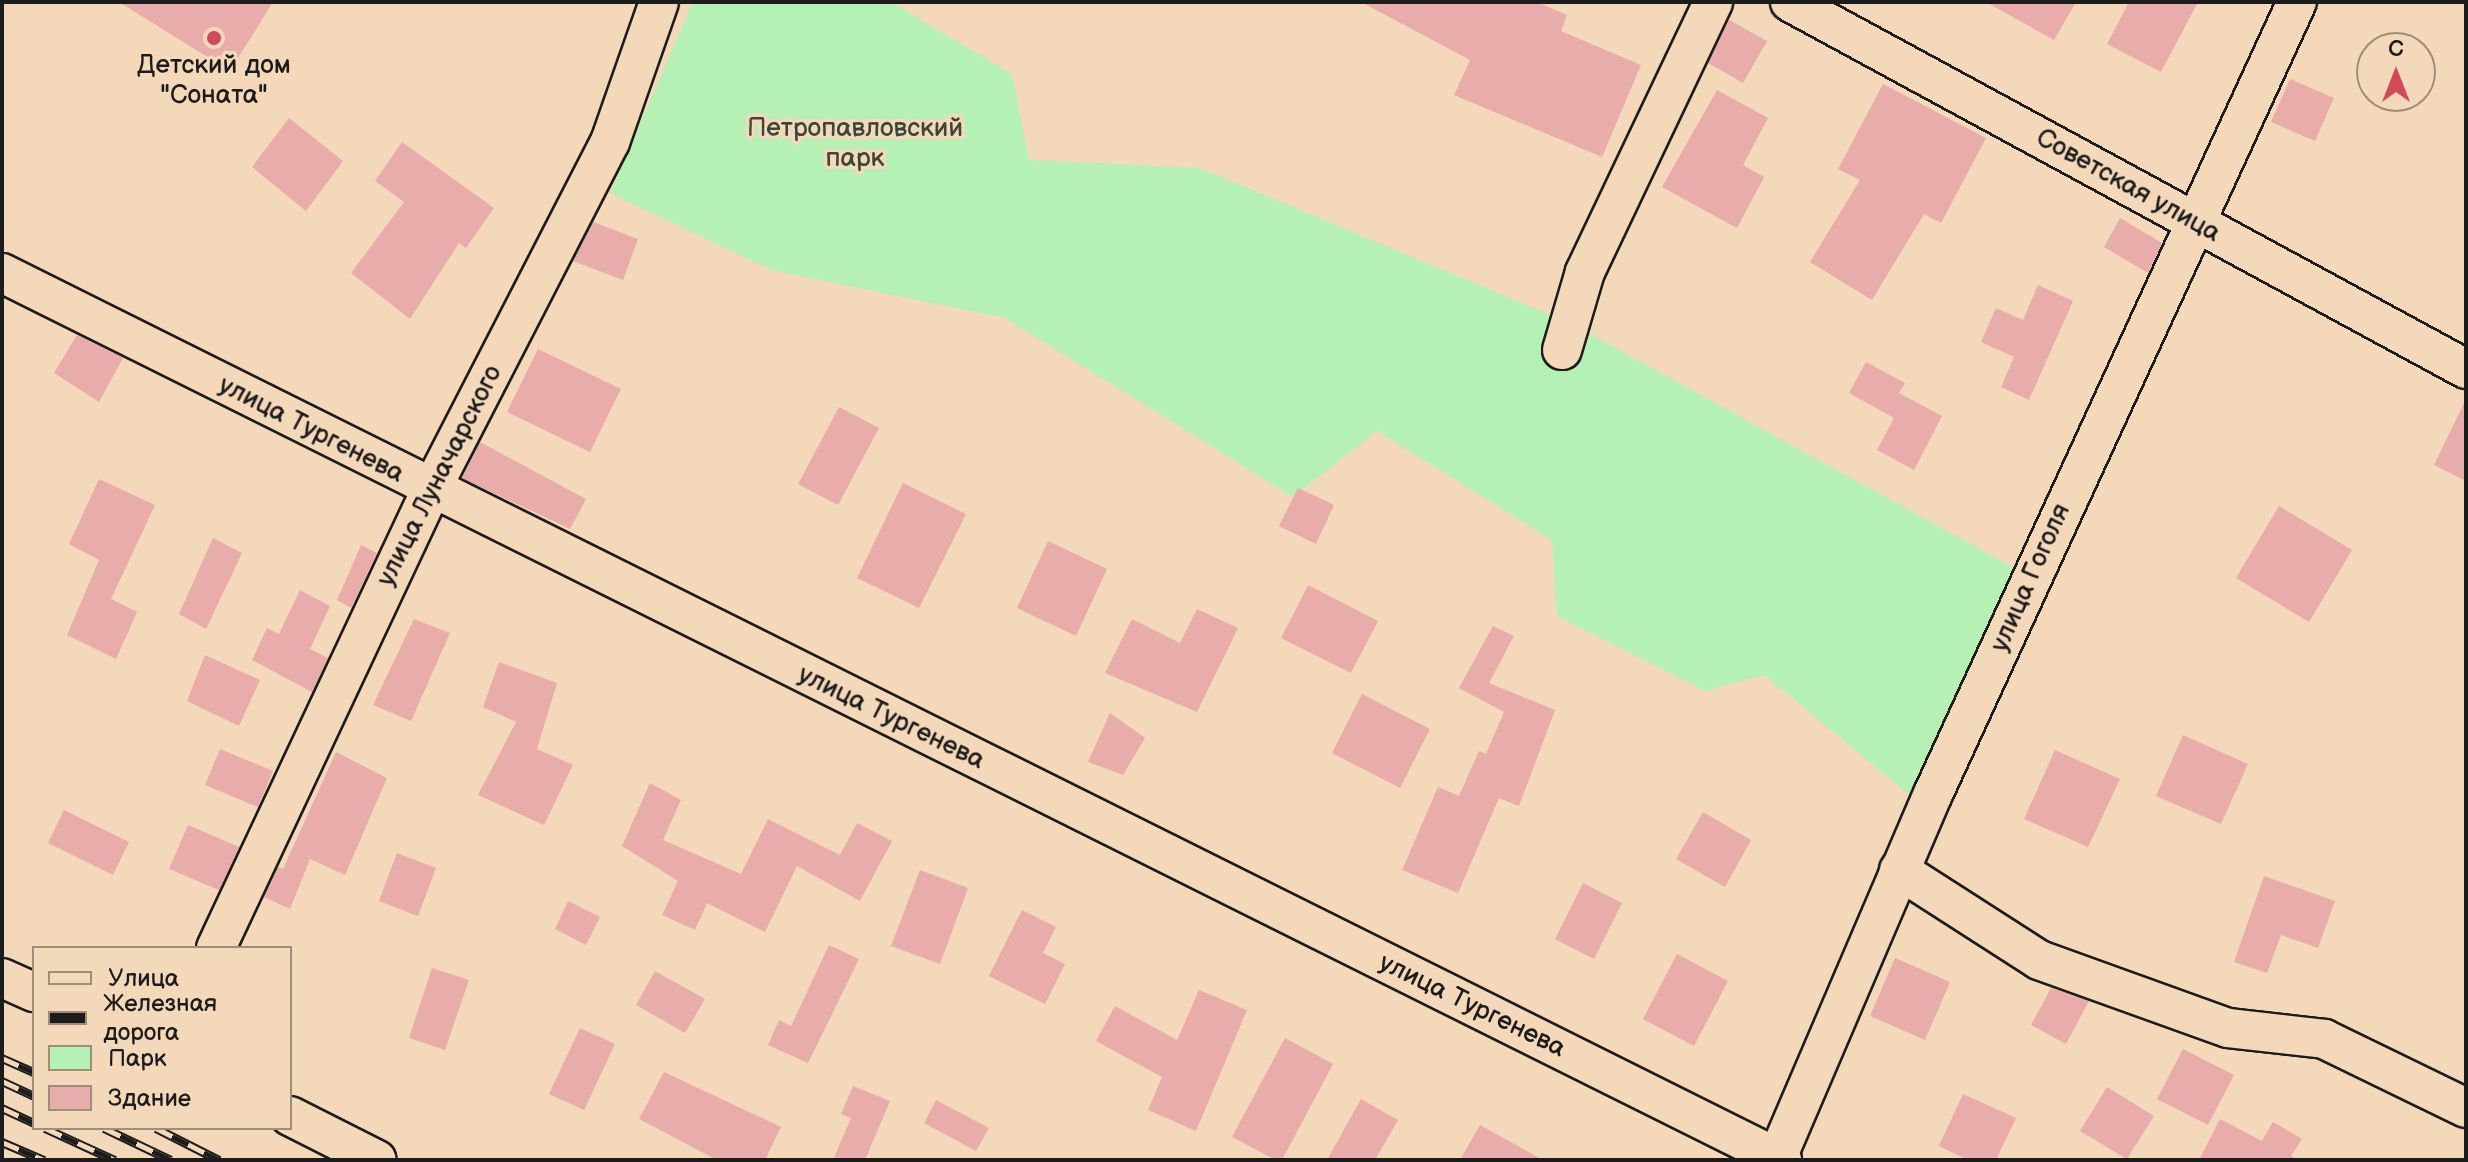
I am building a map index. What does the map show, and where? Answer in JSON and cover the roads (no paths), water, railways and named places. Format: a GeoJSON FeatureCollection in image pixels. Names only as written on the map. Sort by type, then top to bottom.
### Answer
{"type":"FeatureCollection","features":[{"type":"Feature","properties":{"kind":"street","name":"улица Луначарского"},"geometry":{"type":"LineString","coordinates":[[217,946],[431,490],[610,142],[659,2]]}},
{"type":"Feature","properties":{"kind":"street"},"geometry":{"type":"LineString","coordinates":[[1562,350],[1585,272],[1713,2]]}},
{"type":"Feature","properties":{"kind":"street","name":"Советская улица"},"geometry":{"type":"LineString","coordinates":[[1790,2],[2466,369]]}},
{"type":"Feature","properties":{"kind":"street","name":"улица Гоголя"},"geometry":{"type":"LineString","coordinates":[[1778,1159],[1899,870],[2192,222],[2297,2]]}},
{"type":"Feature","properties":{"kind":"street","name":"улица Тургенева"},"geometry":{"type":"LineString","coordinates":[[2,273],[431,490],[1778,1159]]}},
{"type":"Feature","properties":{"kind":"street"},"geometry":{"type":"LineString","coordinates":[[1899,870],[2039,960],[2228,1028],[2324,1039],[2466,1108]]}},
{"type":"Feature","properties":{"kind":"street"},"geometry":{"type":"LineString","coordinates":[[2,978],[32,991]]}},
{"type":"Feature","properties":{"kind":"street"},"geometry":{"type":"LineString","coordinates":[[292,1117],[377,1160]]}},
{"type":"Feature","properties":{"kind":"railway"},"geometry":{"type":"LineString","coordinates":[[2,1058],[32,1071]]}},
{"type":"Feature","properties":{"kind":"railway"},"geometry":{"type":"LineString","coordinates":[[2,1081],[32,1095]]}},
{"type":"Feature","properties":{"kind":"railway"},"geometry":{"type":"LineString","coordinates":[[2,1108],[32,1122]]}},
{"type":"Feature","properties":{"kind":"railway"},"geometry":{"type":"LineString","coordinates":[[49,1130],[115,1160]]}},
{"type":"Feature","properties":{"kind":"railway"},"geometry":{"type":"LineString","coordinates":[[108,1130],[171,1160]]}},
{"type":"Feature","properties":{"kind":"railway"},"geometry":{"type":"LineString","coordinates":[[160,1130],[219,1160]]}},
{"type":"Feature","properties":{"kind":"railway"},"geometry":{"type":"LineString","coordinates":[[2,1142],[44,1160]]}},
{"type":"Feature","properties":{"kind":"place","name":"Детский дом \"Соната\""},"geometry":{"type":"Point","coordinates":[214,38]}},
{"type":"Feature","properties":{"kind":"park label","name":"Петропавловский парк"},"geometry":{"type":"Point","coordinates":[855,144]}}]}
